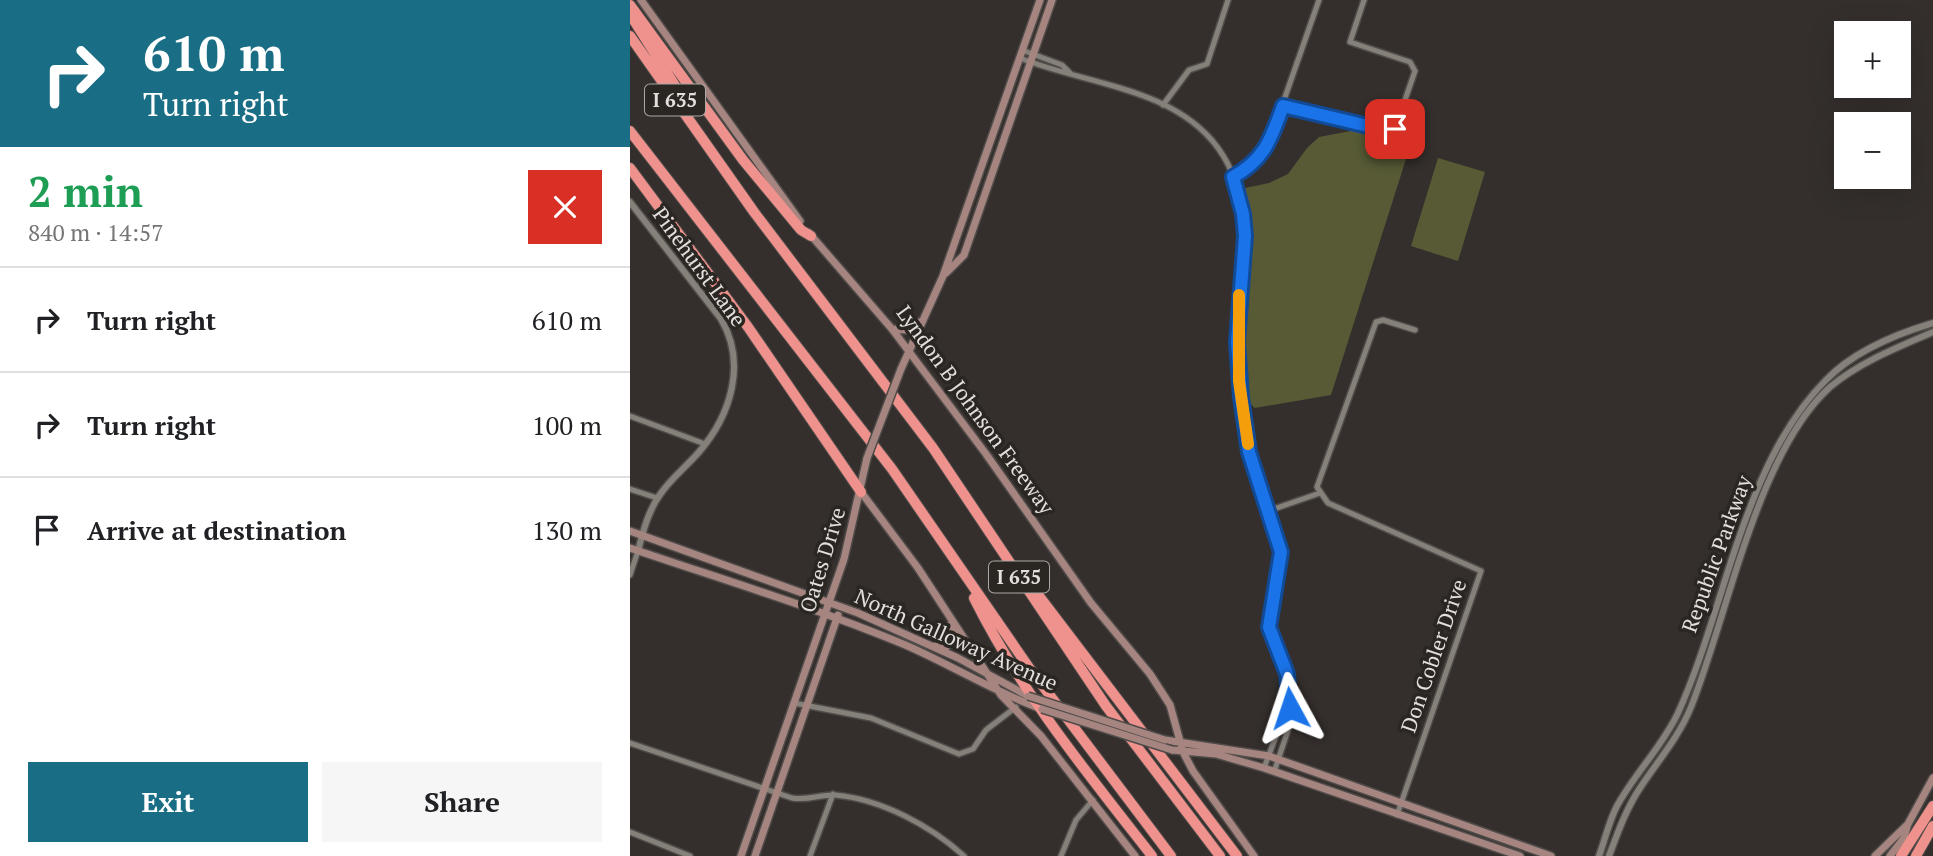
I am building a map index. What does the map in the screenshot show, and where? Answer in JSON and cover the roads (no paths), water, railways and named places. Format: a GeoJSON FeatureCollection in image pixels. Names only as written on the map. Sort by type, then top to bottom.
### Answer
{"type":"FeatureCollection","features":[{"type":"Feature","properties":{"kind":"highway"},"geometry":{"type":"LineString","coordinates":[[630,5],[776,201],[801,230],[811,236]]}},
{"type":"Feature","properties":{"kind":"highway"},"geometry":{"type":"LineString","coordinates":[[630,14],[680,93],[684,113]]}},
{"type":"Feature","properties":{"kind":"highway","name":"I 635"},"geometry":{"type":"LineString","coordinates":[[630,36],[684,113],[933,448],[1010,559],[1028,593],[1106,706],[1220,856]]}},
{"type":"Feature","properties":{"kind":"highway","name":"I 635"},"geometry":{"type":"LineString","coordinates":[[630,131],[892,469],[958,567],[1171,856]]}},
{"type":"Feature","properties":{"kind":"highway"},"geometry":{"type":"LineString","coordinates":[[630,168],[748,327],[861,492]]}},
{"type":"Feature","properties":{"kind":"highway"},"geometry":{"type":"LineString","coordinates":[[1010,559],[1047,603],[1237,856]]}},
{"type":"Feature","properties":{"kind":"highway"},"geometry":{"type":"LineString","coordinates":[[958,567],[1004,653],[1062,737],[1152,856]]}},
{"type":"Feature","properties":{"kind":"highway"},"geometry":{"type":"LineString","coordinates":[[1901,856],[1933,806]]}},
{"type":"Feature","properties":{"kind":"highway"},"geometry":{"type":"LineString","coordinates":[[1916,856],[1933,826]]}},
{"type":"Feature","properties":{"kind":"main road","name":"Lyndon B Johnson Freeway"},"geometry":{"type":"LineString","coordinates":[[641,0],[811,236],[892,329],[986,454],[1091,603],[1150,674],[1170,705],[1183,752],[1193,771],[1254,856]]}},
{"type":"Feature","properties":{"kind":"main road","name":"Oates Drive"},"geometry":{"type":"LineString","coordinates":[[741,856],[829,603],[861,492],[867,458],[907,352],[929,311],[943,276],[1040,0]]}},
{"type":"Feature","properties":{"kind":"main road","name":"Oates Drive"},"geometry":{"type":"LineString","coordinates":[[943,276],[964,255],[1052,0]]}},
{"type":"Feature","properties":{"kind":"main road"},"geometry":{"type":"LineString","coordinates":[[983,163],[994,168]]}},
{"type":"Feature","properties":{"kind":"main road"},"geometry":{"type":"LineString","coordinates":[[892,329],[915,327],[929,311]]}},
{"type":"Feature","properties":{"kind":"main road"},"geometry":{"type":"LineString","coordinates":[[861,492],[891,529],[1001,695],[1027,720],[1135,856]]}},
{"type":"Feature","properties":{"kind":"main road","name":"North Galloway Avenue"},"geometry":{"type":"LineString","coordinates":[[630,531],[841,607],[927,645],[1028,696],[1165,740],[1269,756],[1551,856]]}},
{"type":"Feature","properties":{"kind":"main road","name":"North Galloway Avenue"},"geometry":{"type":"LineString","coordinates":[[634,549],[825,614],[940,661],[1001,695],[1172,750],[1200,752],[1264,768],[1520,856]]}},
{"type":"Feature","properties":{"kind":"main road"},"geometry":{"type":"LineString","coordinates":[[717,578],[723,566]]}},
{"type":"Feature","properties":{"kind":"main road","name":"Oates Drive"},"geometry":{"type":"LineString","coordinates":[[755,856],[841,607]]}},
{"type":"Feature","properties":{"kind":"main road"},"geometry":{"type":"LineString","coordinates":[[927,645],[946,647],[952,642],[954,634],[946,610]]}},
{"type":"Feature","properties":{"kind":"main road"},"geometry":{"type":"LineString","coordinates":[[1027,720],[1036,706],[1054,704]]}},
{"type":"Feature","properties":{"kind":"main road"},"geometry":{"type":"LineString","coordinates":[[1193,771],[1194,759],[1200,752]]}},
{"type":"Feature","properties":{"kind":"main road"},"geometry":{"type":"LineString","coordinates":[[1890,856],[1903,838],[1933,778]]}},
{"type":"Feature","properties":{"kind":"main road"},"geometry":{"type":"LineString","coordinates":[[1875,856],[1908,824]]}},
{"type":"Feature","properties":{"kind":"street"},"geometry":{"type":"LineString","coordinates":[[1163,105],[1189,70],[1207,64],[1228,0]]}},
{"type":"Feature","properties":{"kind":"street"},"geometry":{"type":"LineString","coordinates":[[1233,177],[1255,165],[1270,141],[1319,0]]}},
{"type":"Feature","properties":{"kind":"street"},"geometry":{"type":"LineString","coordinates":[[1283,106],[1385,130],[1395,129],[1415,71],[1410,62],[1350,42],[1364,0]]}},
{"type":"Feature","properties":{"kind":"street"},"geometry":{"type":"LineString","coordinates":[[1021,54],[1059,73],[1070,73],[1163,105],[1188,117],[1218,147],[1233,177],[1243,214],[1245,236],[1238,306],[1239,381],[1249,452],[1281,552],[1269,627],[1290,687],[1290,708],[1286,723],[1288,730],[1274,772]]}},
{"type":"Feature","properties":{"kind":"street","name":"Pinehurst Lane"},"geometry":{"type":"LineString","coordinates":[[630,202],[721,319],[733,342],[735,363],[729,394],[716,429],[657,498],[634,549],[630,575]]}},
{"type":"Feature","properties":{"kind":"street"},"geometry":{"type":"LineString","coordinates":[[1268,511],[1320,493],[1319,477],[1376,322],[1383,320],[1415,330]]}},
{"type":"Feature","properties":{"kind":"street","name":"Republic Parkway"},"geometry":{"type":"LineString","coordinates":[[1599,856],[1616,808],[1679,711],[1761,480],[1795,416],[1826,379],[1856,357],[1933,323]]}},
{"type":"Feature","properties":{"kind":"street","name":"Republic Parkway"},"geometry":{"type":"LineString","coordinates":[[1609,856],[1625,813],[1669,748],[1690,709],[1770,479],[1788,440],[1813,404],[1832,386],[1881,354],[1933,332]]}},
{"type":"Feature","properties":{"kind":"street"},"geometry":{"type":"LineString","coordinates":[[630,416],[705,444]]}},
{"type":"Feature","properties":{"kind":"street"},"geometry":{"type":"LineString","coordinates":[[630,489],[657,498]]}},
{"type":"Feature","properties":{"kind":"street","name":"Don Cobler Drive"},"geometry":{"type":"LineString","coordinates":[[1320,493],[1328,503],[1480,571],[1396,815]]}},
{"type":"Feature","properties":{"kind":"street"},"geometry":{"type":"LineString","coordinates":[[794,703],[871,718],[959,754],[973,749],[986,730],[1016,707]]}},
{"type":"Feature","properties":{"kind":"street"},"geometry":{"type":"LineString","coordinates":[[1264,768],[1279,728],[1286,723]]}},
{"type":"Feature","properties":{"kind":"street"},"geometry":{"type":"LineString","coordinates":[[630,743],[776,794],[802,800],[833,794],[896,813],[932,831],[964,856]]}},
{"type":"Feature","properties":{"kind":"street"},"geometry":{"type":"LineString","coordinates":[[1633,782],[1640,788]]}},
{"type":"Feature","properties":{"kind":"street"},"geometry":{"type":"LineString","coordinates":[[810,856],[833,794]]}},
{"type":"Feature","properties":{"kind":"street"},"geometry":{"type":"LineString","coordinates":[[1069,856],[1063,853],[1076,820],[1093,800]]}},
{"type":"Feature","properties":{"kind":"street"},"geometry":{"type":"LineString","coordinates":[[630,832],[690,856]]}}]}
